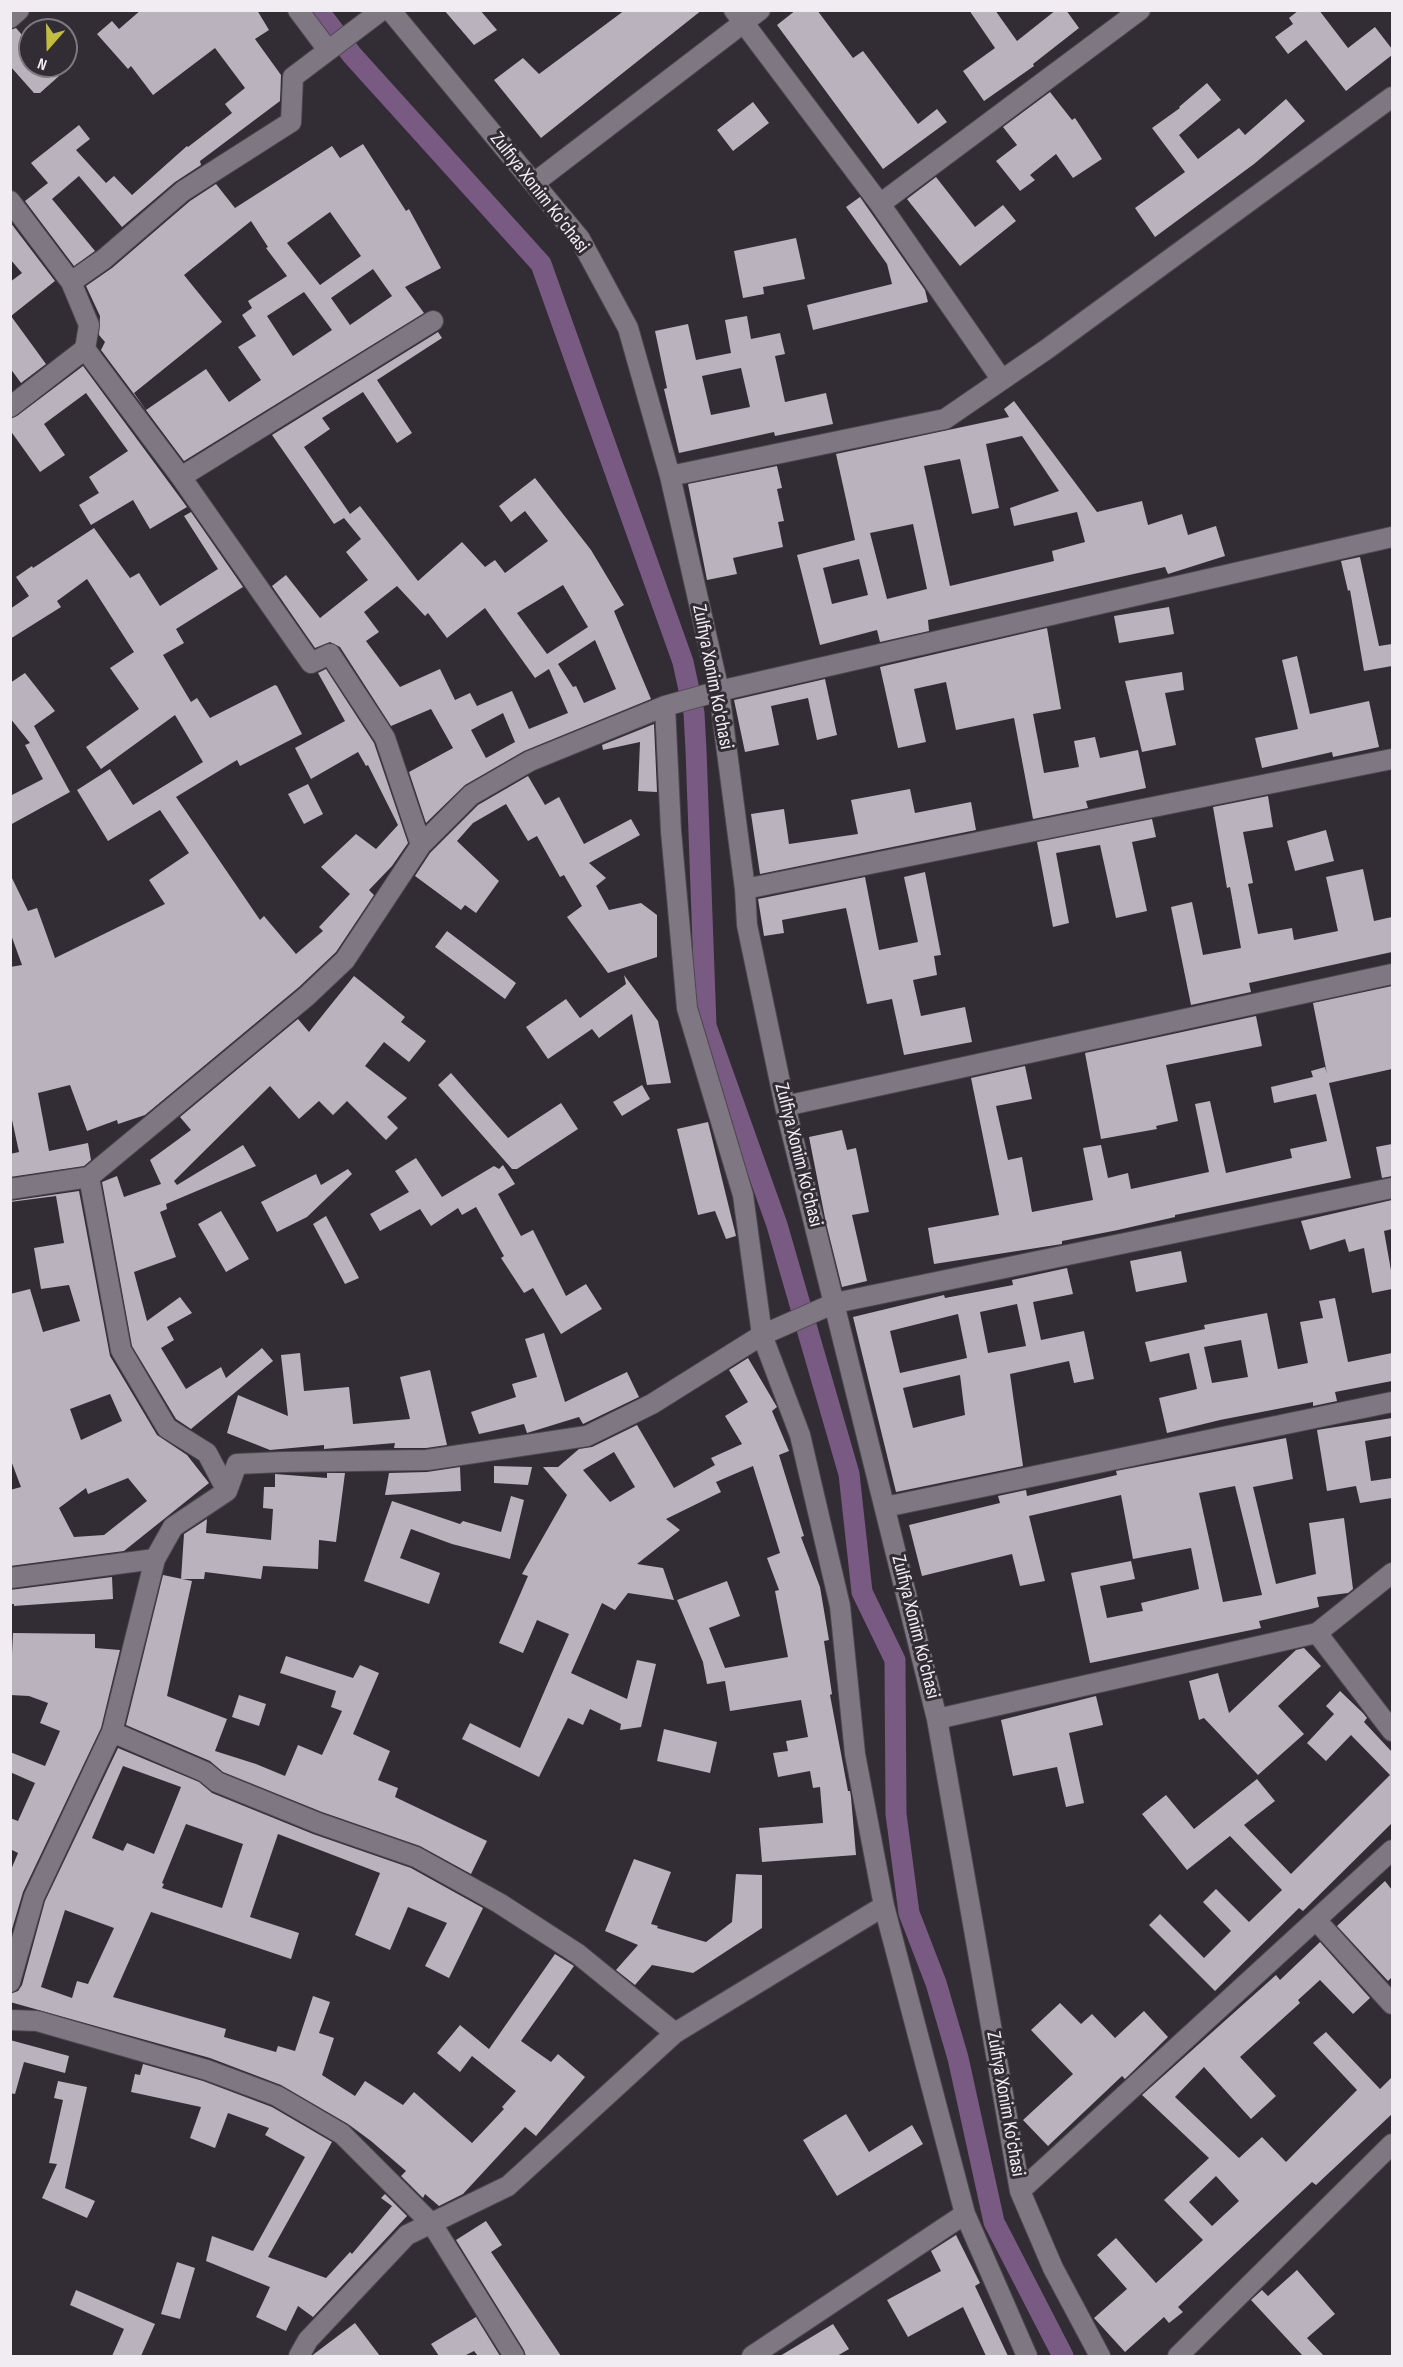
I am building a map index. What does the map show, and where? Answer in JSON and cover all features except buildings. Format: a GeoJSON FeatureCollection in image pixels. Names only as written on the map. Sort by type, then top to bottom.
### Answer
{"type":"FeatureCollection","features":[{"type":"Feature","properties":{"kind":"street"},"geometry":{"type":"LineString","coordinates":[[10,18],[19,10]]}},
{"type":"Feature","properties":{"kind":"street"},"geometry":{"type":"LineString","coordinates":[[298,10],[328,50]]}},
{"type":"Feature","properties":{"kind":"street"},"geometry":{"type":"LineString","coordinates":[[71,282],[104,259],[183,191],[291,122],[293,77],[382,10]]}},
{"type":"Feature","properties":{"kind":"street","name":"Zulfiya Xonim Ko'chasi"},"geometry":{"type":"LineString","coordinates":[[390,10],[580,239],[628,328],[670,476],[714,692],[745,889],[747,926],[829,1306],[885,1507],[938,1719],[1020,2191],[1053,2268],[1100,2356]]}},
{"type":"Feature","properties":{"kind":"street"},"geometry":{"type":"LineString","coordinates":[[880,204],[1140,10]]}},
{"type":"Feature","properties":{"kind":"street"},"geometry":{"type":"LineString","coordinates":[[534,183],[746,14],[1002,380]]}},
{"type":"Feature","properties":{"kind":"street"},"geometry":{"type":"LineString","coordinates":[[670,476],[945,419],[1392,97]]}},
{"type":"Feature","properties":{"kind":"street"},"geometry":{"type":"LineString","coordinates":[[10,201],[71,282],[89,325],[85,349],[10,407]]}},
{"type":"Feature","properties":{"kind":"street"},"geometry":{"type":"LineString","coordinates":[[181,477],[433,321]]}},
{"type":"Feature","properties":{"kind":"street"},"geometry":{"type":"LineString","coordinates":[[85,349],[181,477],[310,663],[330,654],[384,738],[421,845]]}},
{"type":"Feature","properties":{"kind":"street"},"geometry":{"type":"LineString","coordinates":[[10,1189],[89,1176],[307,996],[345,960],[421,845],[471,795],[530,761],[672,704],[714,692],[1392,537]]}},
{"type":"Feature","properties":{"kind":"street"},"geometry":{"type":"LineString","coordinates":[[672,704],[671,831],[687,1008],[743,1195],[769,1332],[800,1435],[840,1606],[855,1754],[884,1906],[965,2214],[1027,2356]]}},
{"type":"Feature","properties":{"kind":"street"},"geometry":{"type":"LineString","coordinates":[[745,889],[1392,759]]}},
{"type":"Feature","properties":{"kind":"street"},"geometry":{"type":"LineString","coordinates":[[785,1106],[1392,974]]}},
{"type":"Feature","properties":{"kind":"street"},"geometry":{"type":"LineString","coordinates":[[89,1176],[121,1350],[167,1428],[207,1453],[227,1491]]}},
{"type":"Feature","properties":{"kind":"street"},"geometry":{"type":"LineString","coordinates":[[10,1982],[34,1897],[112,1732],[155,1559],[173,1527],[227,1491],[237,1464],[427,1460],[587,1436],[652,1404],[769,1332],[829,1306],[1392,1188]]}},
{"type":"Feature","properties":{"kind":"street"},"geometry":{"type":"LineString","coordinates":[[885,1507],[1392,1402]]}},
{"type":"Feature","properties":{"kind":"street"},"geometry":{"type":"LineString","coordinates":[[10,1578],[155,1559]]}},
{"type":"Feature","properties":{"kind":"street"},"geometry":{"type":"LineString","coordinates":[[938,1719],[1317,1633],[1392,1573]]}},
{"type":"Feature","properties":{"kind":"street"},"geometry":{"type":"LineString","coordinates":[[1317,1633],[1392,1731]]}},
{"type":"Feature","properties":{"kind":"street"},"geometry":{"type":"LineString","coordinates":[[112,1732],[206,1772],[217,1782],[318,1823],[416,1857],[499,1903],[578,1954],[675,2033]]}},
{"type":"Feature","properties":{"kind":"street"},"geometry":{"type":"LineString","coordinates":[[1020,2191],[1392,1850]]}},
{"type":"Feature","properties":{"kind":"street"},"geometry":{"type":"LineString","coordinates":[[299,2356],[308,2340],[407,2235],[508,2187],[675,2033],[884,1906]]}},
{"type":"Feature","properties":{"kind":"street"},"geometry":{"type":"LineString","coordinates":[[1316,1920],[1392,2004]]}},
{"type":"Feature","properties":{"kind":"street"},"geometry":{"type":"LineString","coordinates":[[10,2020],[37,2021],[207,2070],[277,2096],[342,2134],[432,2224],[514,2356]]}},
{"type":"Feature","properties":{"kind":"street"},"geometry":{"type":"LineString","coordinates":[[1178,2356],[1392,2145]]}},
{"type":"Feature","properties":{"kind":"street"},"geometry":{"type":"LineString","coordinates":[[752,2356],[965,2214]]}},
{"type":"Feature","properties":{"kind":"waterway"},"geometry":{"type":"LineString","coordinates":[[318,10],[352,55],[541,264],[683,662],[694,713],[706,1026],[777,1225],[849,1474],[862,1592],[895,1660],[896,1814],[909,1913],[936,1983],[958,2058],[994,2222],[1063,2356]]}}]}
